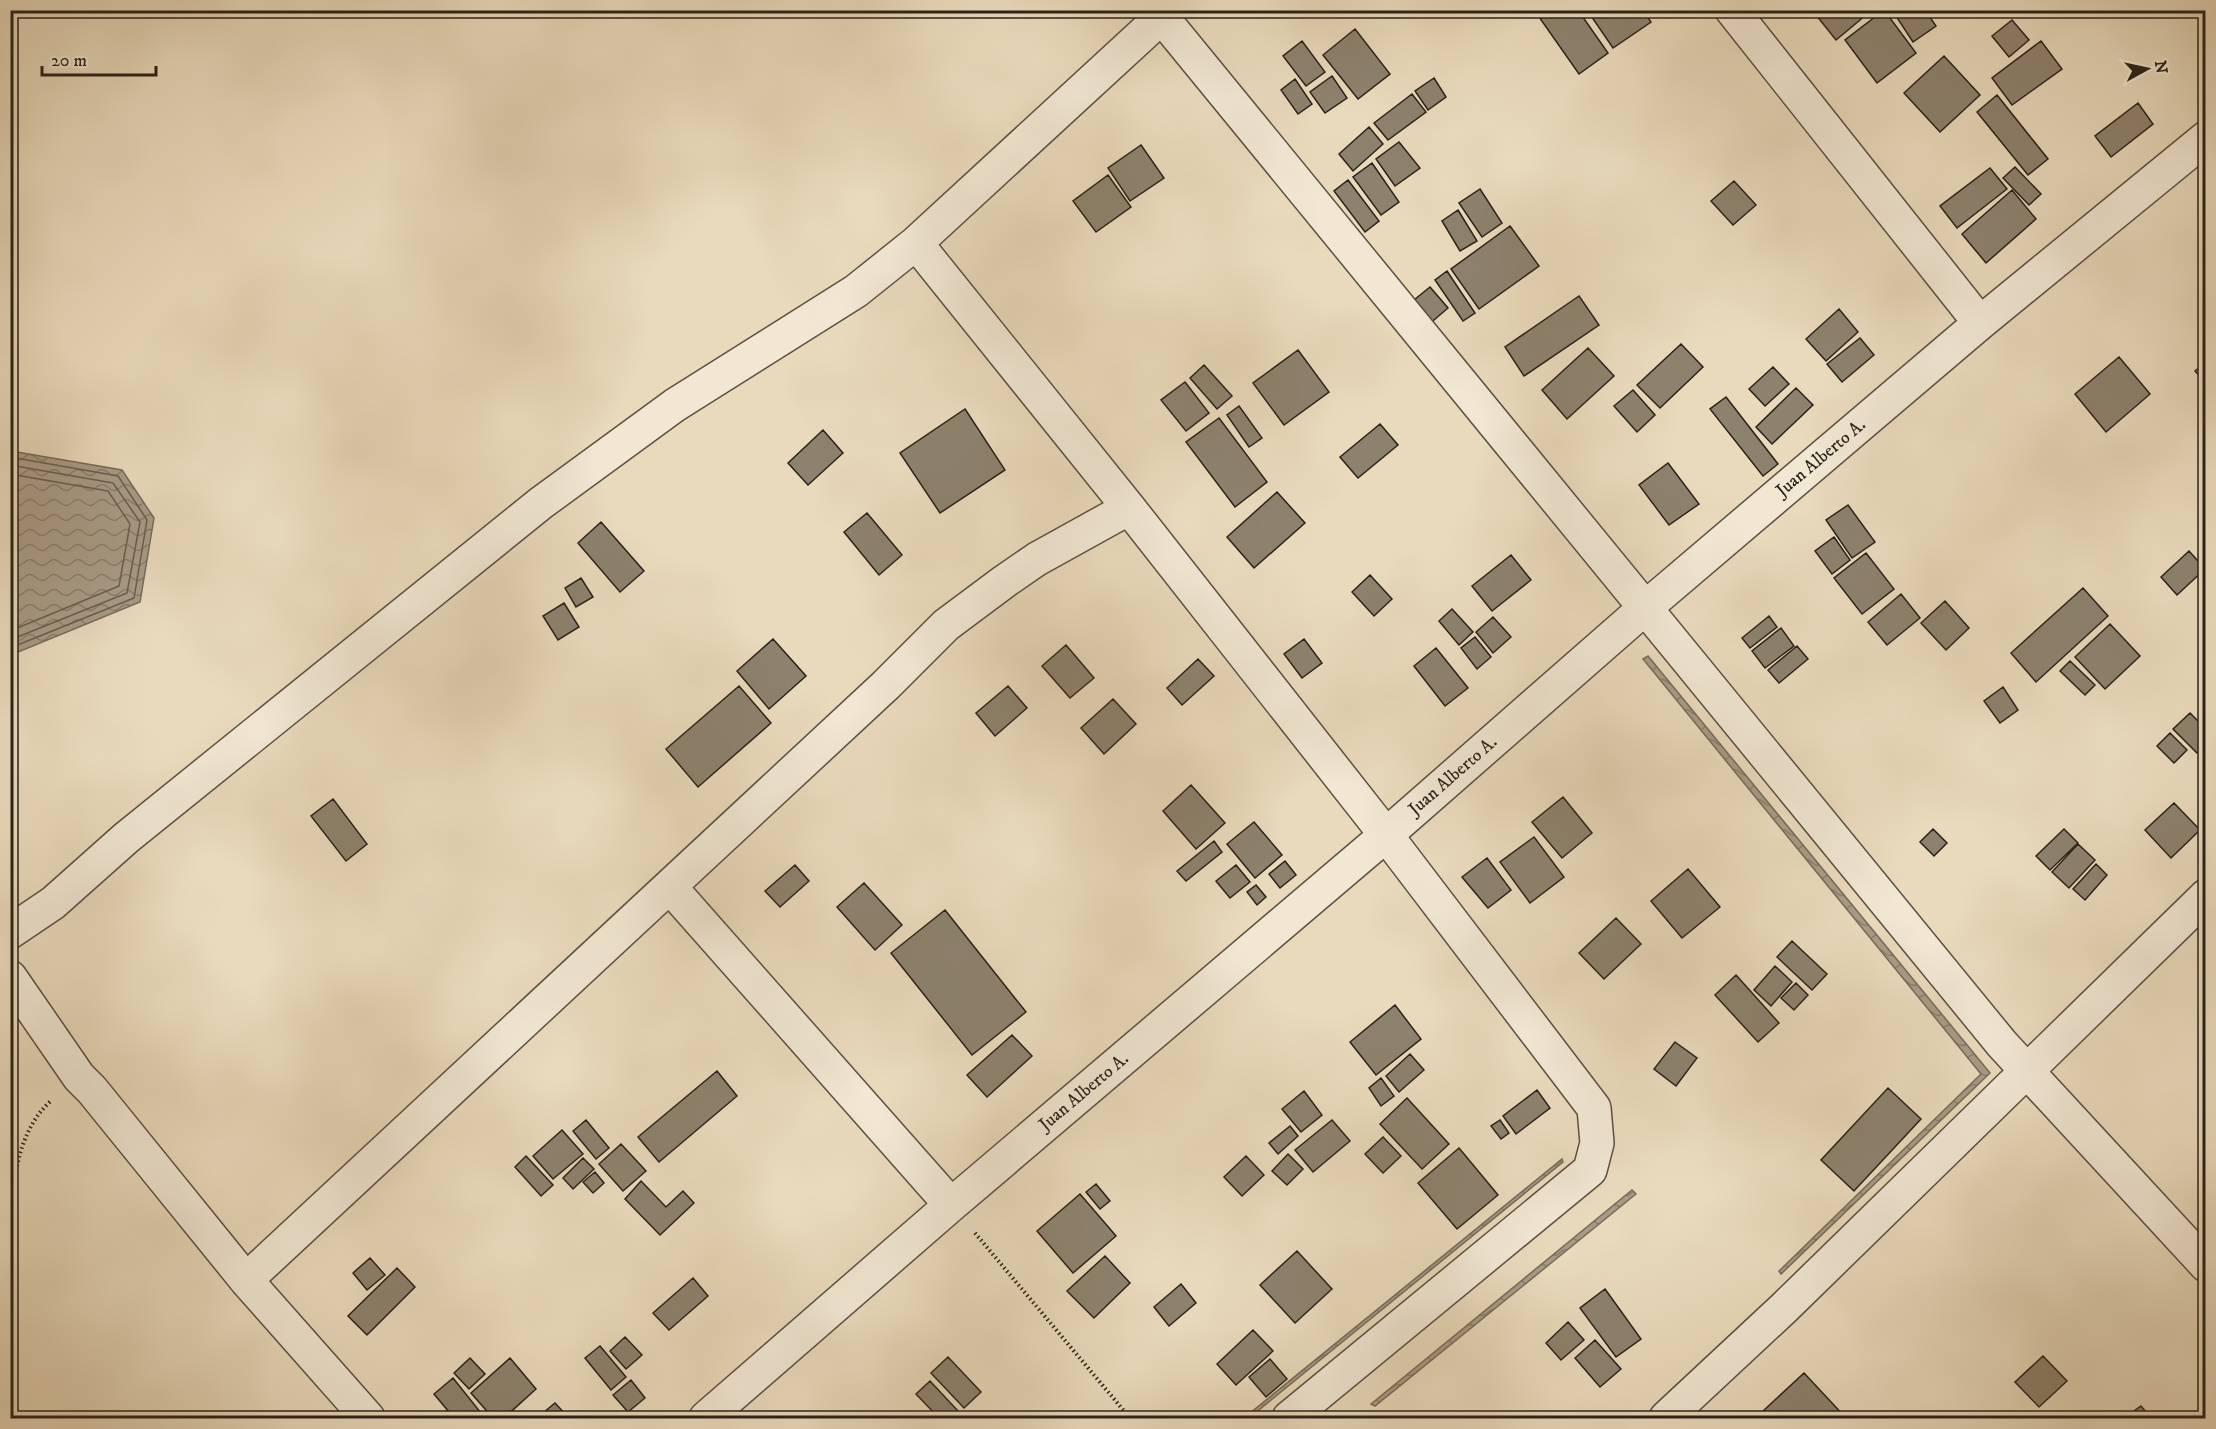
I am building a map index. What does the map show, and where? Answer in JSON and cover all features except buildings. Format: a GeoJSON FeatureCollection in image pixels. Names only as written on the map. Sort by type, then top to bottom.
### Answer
{"type":"FeatureCollection","features":[{"type":"Feature","properties":{"kind":"street"},"geometry":{"type":"LineString","coordinates":[[1732,10],[1980,323]]}},
{"type":"Feature","properties":{"kind":"street"},"geometry":{"type":"LineString","coordinates":[[10,932],[54,903],[126,838],[542,503],[675,405],[856,291],[916,243],[1162,13],[1994,1035],[2205,1265]]}},
{"type":"Feature","properties":{"kind":"street","name":"Juan Alberto A."},"geometry":{"type":"LineString","coordinates":[[706,1419],[951,1205],[1386,835],[1645,608],[1980,323],[2205,138]]}},
{"type":"Feature","properties":{"kind":"street"},"geometry":{"type":"LineString","coordinates":[[916,243],[1129,508],[1386,835],[1594,1108],[1597,1143],[1590,1170],[1289,1419]]}},
{"type":"Feature","properties":{"kind":"street"},"geometry":{"type":"LineString","coordinates":[[246,1280],[886,685],[946,625],[1037,559],[1129,508]]}},
{"type":"Feature","properties":{"kind":"street"},"geometry":{"type":"LineString","coordinates":[[670,887],[951,1205]]}},
{"type":"Feature","properties":{"kind":"street"},"geometry":{"type":"LineString","coordinates":[[1665,1419],[1784,1308],[2205,896]]}},
{"type":"Feature","properties":{"kind":"street"},"geometry":{"type":"LineString","coordinates":[[10,977],[79,1077],[246,1280],[368,1419]]}},
{"type":"Feature","properties":{"kind":"path"},"geometry":{"type":"LineString","coordinates":[[10,1206],[24,1138],[45,1107],[79,1077]]}},
{"type":"Feature","properties":{"kind":"path"},"geometry":{"type":"LineString","coordinates":[[951,1205],[1130,1419]]}},
{"type":"Feature","properties":{"kind":"water"},"geometry":{"type":"Polygon","coordinates":[[[11,451],[122,470],[154,518],[140,602],[11,655],[11,451]]]}},
{"type":"Feature","properties":{"kind":"water"},"geometry":{"type":"Polygon","coordinates":[[[1648,656],[1990,1073],[1781,1274],[1779,1271],[1981,1074],[1643,659],[1648,656]]]}},
{"type":"Feature","properties":{"kind":"water"},"geometry":{"type":"Polygon","coordinates":[[[1562,1159],[1563,1162],[1249,1418],[1244,1418],[1562,1159]]]}},
{"type":"Feature","properties":{"kind":"water"},"geometry":{"type":"Polygon","coordinates":[[[1632,1190],[1636,1194],[1375,1406],[1371,1404],[1632,1190]]]}}]}
